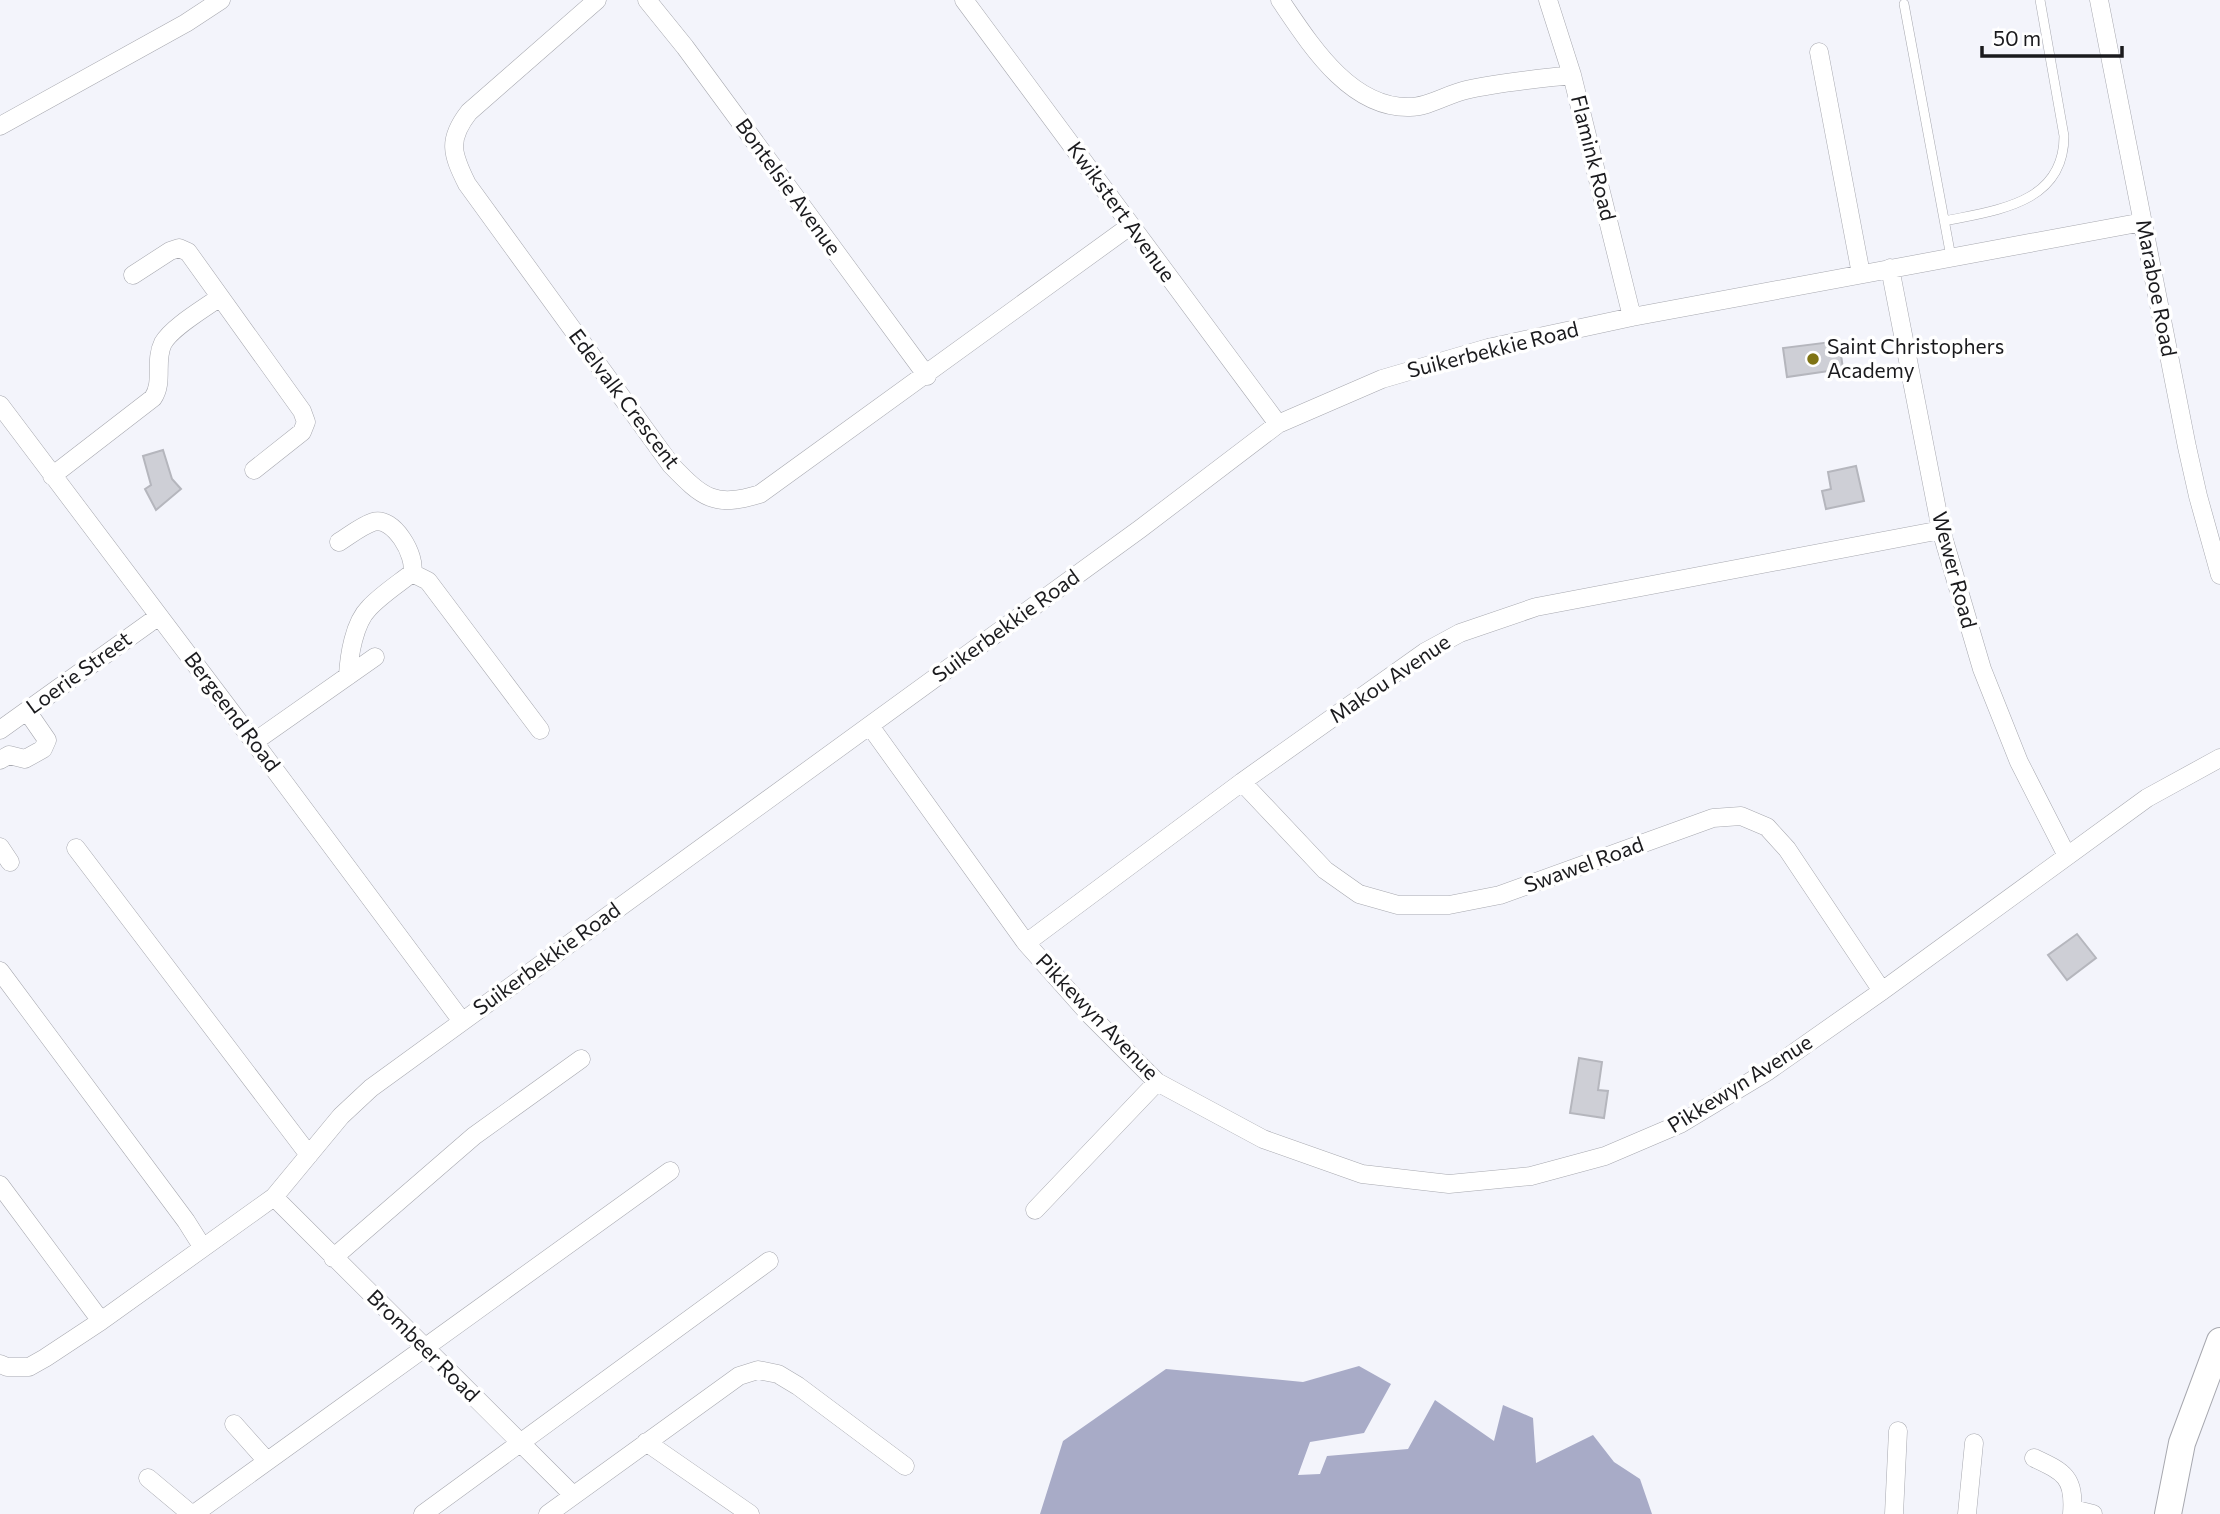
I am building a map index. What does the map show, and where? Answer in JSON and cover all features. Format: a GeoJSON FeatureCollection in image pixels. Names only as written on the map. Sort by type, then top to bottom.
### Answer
{"type":"FeatureCollection","features":[{"type":"Feature","properties":{"kind":"street"},"geometry":{"type":"LineString","coordinates":[[0,126],[186,23],[221,0]]}},
{"type":"Feature","properties":{"kind":"street","name":"Edelvalk Crescent"},"geometry":{"type":"LineString","coordinates":[[597,0],[469,111],[457,128],[453,142],[457,163],[467,184],[671,465],[693,488],[714,500],[737,501],[760,494],[927,376],[1130,226]]}},
{"type":"Feature","properties":{"kind":"street","name":"Bontelsie Avenue"},"geometry":{"type":"LineString","coordinates":[[647,0],[693,58],[927,376]]}},
{"type":"Feature","properties":{"kind":"street","name":"Kwikstert Avenue"},"geometry":{"type":"LineString","coordinates":[[964,0],[1278,424]]}},
{"type":"Feature","properties":{"kind":"street"},"geometry":{"type":"LineString","coordinates":[[1280,0],[1351,89],[1382,105],[1412,107],[1466,90],[1572,75]]}},
{"type":"Feature","properties":{"kind":"street","name":"Flamink Road"},"geometry":{"type":"LineString","coordinates":[[1548,0],[1572,75],[1632,317]]}},
{"type":"Feature","properties":{"kind":"street","name":"Maraboe Road"},"geometry":{"type":"LineString","coordinates":[[2099,0],[2187,447],[2218,563]]}},
{"type":"Feature","properties":{"kind":"street"},"geometry":{"type":"LineString","coordinates":[[1819,52],[1861,274]]}},
{"type":"Feature","properties":{"kind":"street","name":"Suikerbekkie Road"},"geometry":{"type":"LineString","coordinates":[[0,1364],[6,1367],[29,1367],[101,1321],[274,1197],[341,1116],[371,1087],[870,726],[1278,424],[1382,379],[1488,348],[1632,317],[2143,222]]}},
{"type":"Feature","properties":{"kind":"street"},"geometry":{"type":"LineString","coordinates":[[133,275],[170,251],[179,248],[188,252],[302,411],[306,422],[302,432],[254,470]]}},
{"type":"Feature","properties":{"kind":"street","name":"Wewer Road"},"geometry":{"type":"LineString","coordinates":[[1890,268],[1941,530],[1982,669],[2019,762],[2067,856]]}},
{"type":"Feature","properties":{"kind":"street"},"geometry":{"type":"LineString","coordinates":[[52,476],[153,398],[158,390],[163,343],[177,329],[220,297]]}},
{"type":"Feature","properties":{"kind":"street","name":"Bergeend Road"},"geometry":{"type":"LineString","coordinates":[[0,405],[461,1020]]}},
{"type":"Feature","properties":{"kind":"street"},"geometry":{"type":"LineString","coordinates":[[339,542],[373,521],[383,521],[397,532],[410,552],[414,566],[412,573],[367,609],[359,625],[348,676]]}},
{"type":"Feature","properties":{"kind":"street","name":"Makou Avenue"},"geometry":{"type":"LineString","coordinates":[[1026,943],[1242,782],[1425,652],[1471,629],[1536,607],[1941,530]]}},
{"type":"Feature","properties":{"kind":"street"},"geometry":{"type":"LineString","coordinates":[[412,573],[428,581],[435,589],[540,730]]}},
{"type":"Feature","properties":{"kind":"street","name":"Loerie Street"},"geometry":{"type":"LineString","coordinates":[[0,730],[159,616]]}},
{"type":"Feature","properties":{"kind":"street"},"geometry":{"type":"LineString","coordinates":[[254,742],[375,657]]}},
{"type":"Feature","properties":{"kind":"street"},"geometry":{"type":"LineString","coordinates":[[0,760],[9,755],[25,759],[43,749],[47,740],[27,711]]}},
{"type":"Feature","properties":{"kind":"street","name":"Pikkewyn Avenue"},"geometry":{"type":"LineString","coordinates":[[870,726],[1026,943],[1090,1015],[1157,1082],[1263,1139],[1362,1174],[1449,1184],[1531,1176],[1605,1157],[1680,1124],[1768,1071],[2147,797],[2220,758]]}},
{"type":"Feature","properties":{"kind":"street","name":"Swawel Road"},"geometry":{"type":"LineString","coordinates":[[1242,782],[1325,870],[1359,894],[1398,905],[1449,905],[1500,895],[1713,818],[1741,816],[1768,827],[1787,849],[1882,991]]}},
{"type":"Feature","properties":{"kind":"street"},"geometry":{"type":"LineString","coordinates":[[76,848],[309,1155]]}},
{"type":"Feature","properties":{"kind":"street"},"geometry":{"type":"LineString","coordinates":[[0,971],[186,1221],[203,1248]]}},
{"type":"Feature","properties":{"kind":"street"},"geometry":{"type":"LineString","coordinates":[[333,1258],[474,1136],[581,1059]]}},
{"type":"Feature","properties":{"kind":"street"},"geometry":{"type":"LineString","coordinates":[[1035,1210],[1157,1082]]}},
{"type":"Feature","properties":{"kind":"street"},"geometry":{"type":"LineString","coordinates":[[148,1478],[193,1514],[670,1171]]}},
{"type":"Feature","properties":{"kind":"street"},"geometry":{"type":"LineString","coordinates":[[0,1185],[101,1321]]}},
{"type":"Feature","properties":{"kind":"street","name":"Brombeer Road"},"geometry":{"type":"LineString","coordinates":[[274,1197],[573,1495]]}},
{"type":"Feature","properties":{"kind":"street"},"geometry":{"type":"LineString","coordinates":[[424,1514],[769,1261]]}},
{"type":"Feature","properties":{"kind":"street"},"geometry":{"type":"LineString","coordinates":[[2168,1514],[2182,1443],[2220,1341]]}},
{"type":"Feature","properties":{"kind":"street"},"geometry":{"type":"LineString","coordinates":[[548,1514],[739,1376],[758,1370],[778,1374],[798,1386],[905,1465]]}},
{"type":"Feature","properties":{"kind":"street"},"geometry":{"type":"LineString","coordinates":[[234,1424],[267,1461]]}},
{"type":"Feature","properties":{"kind":"street"},"geometry":{"type":"LineString","coordinates":[[1894,1514],[1898,1431]]}},
{"type":"Feature","properties":{"kind":"street"},"geometry":{"type":"LineString","coordinates":[[646,1442],[750,1514]]}},
{"type":"Feature","properties":{"kind":"street"},"geometry":{"type":"LineString","coordinates":[[1967,1514],[1974,1443]]}},
{"type":"Feature","properties":{"kind":"street"},"geometry":{"type":"LineString","coordinates":[[2034,1458],[2062,1471],[2068,1478],[2072,1488],[2073,1512],[2093,1514]]}},
{"type":"Feature","properties":{"kind":"lane"},"geometry":{"type":"LineString","coordinates":[[1945,221],[2028,199],[2047,185],[2059,162],[2064,148],[2064,136],[2040,0]]}},
{"type":"Feature","properties":{"kind":"lane"},"geometry":{"type":"LineString","coordinates":[[1904,4],[1951,257]]}},
{"type":"Feature","properties":{"kind":"water"},"geometry":{"type":"Polygon","coordinates":[[[1359,1366],[1391,1384],[1364,1433],[1310,1442],[1298,1475],[1320,1474],[1327,1456],[1408,1449],[1435,1400],[1494,1441],[1503,1405],[1533,1418],[1536,1463],[1593,1435],[1614,1462],[1640,1479],[1652,1514],[1040,1514],[1063,1441],[1166,1369],[1303,1382],[1359,1366]]]}},
{"type":"Feature","properties":{"kind":"building","name":"Saint Christophers Academy"},"geometry":{"type":"Polygon","coordinates":[[[1839,341],[1843,369],[1787,377],[1783,348],[1839,341]]]}},
{"type":"Feature","properties":{"kind":"building"},"geometry":{"type":"Polygon","coordinates":[[[163,450],[172,479],[181,489],[156,510],[145,489],[151,485],[143,456],[163,450]]]}},
{"type":"Feature","properties":{"kind":"building"},"geometry":{"type":"Polygon","coordinates":[[[1856,466],[1864,501],[1826,509],[1822,491],[1831,489],[1828,472],[1856,466]]]}},
{"type":"Feature","properties":{"kind":"building"},"geometry":{"type":"Polygon","coordinates":[[[2077,934],[2096,958],[2067,980],[2048,955],[2077,934]]]}},
{"type":"Feature","properties":{"kind":"building"},"geometry":{"type":"Polygon","coordinates":[[[1579,1058],[1602,1062],[1598,1090],[1608,1091],[1604,1118],[1570,1113],[1579,1058]]]}},
{"type":"Feature","properties":{"kind":"place","name":"Saint Christophers Academy"},"geometry":{"type":"Point","coordinates":[1813,359]}}]}
